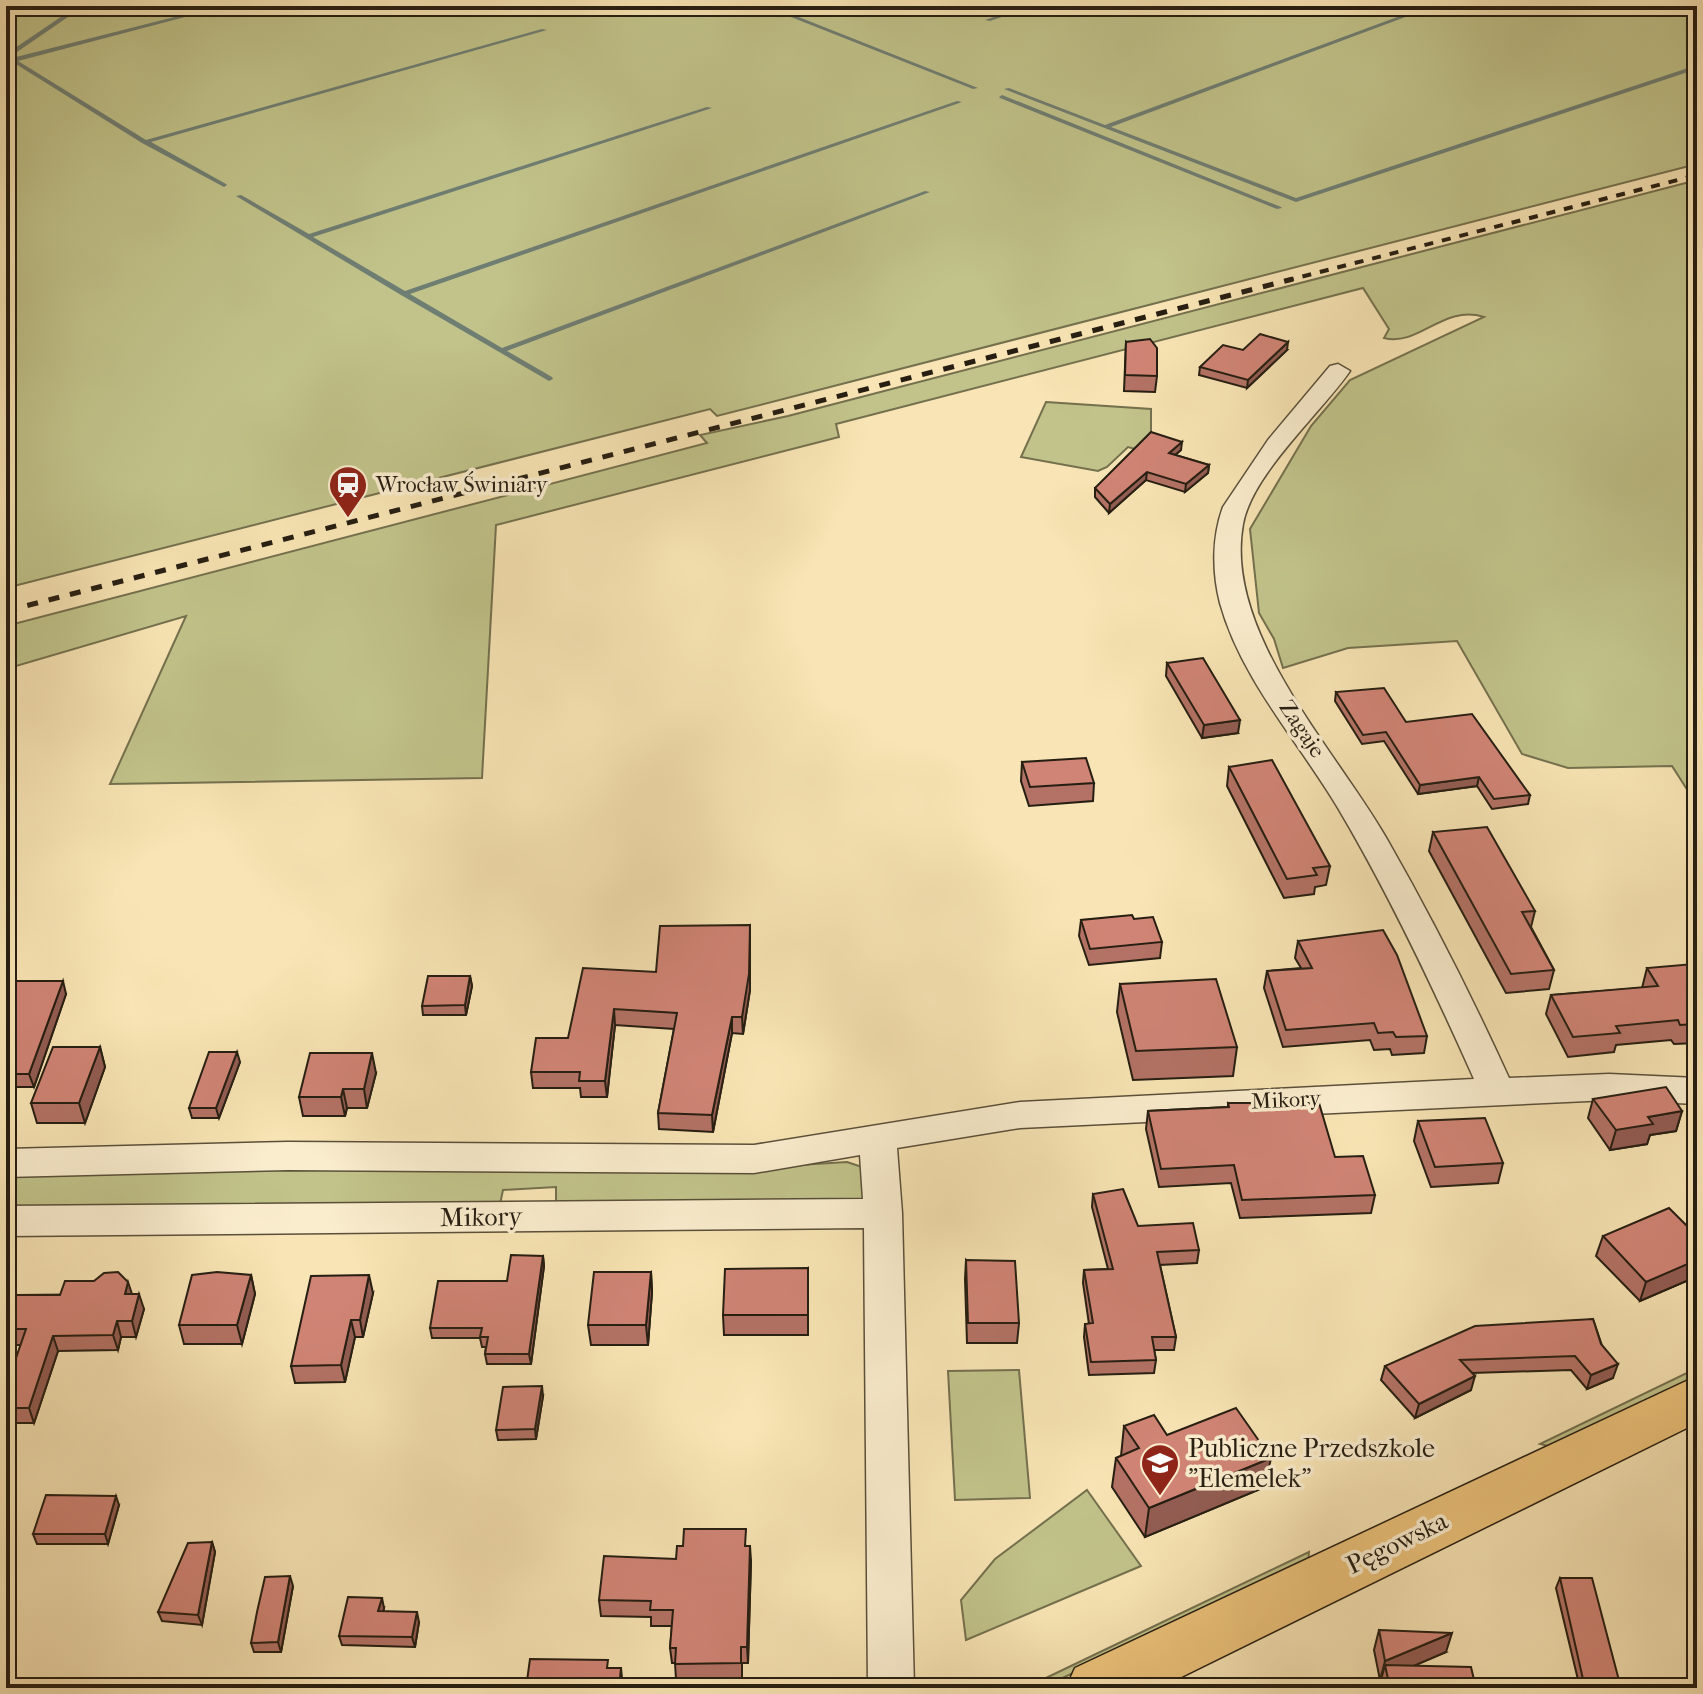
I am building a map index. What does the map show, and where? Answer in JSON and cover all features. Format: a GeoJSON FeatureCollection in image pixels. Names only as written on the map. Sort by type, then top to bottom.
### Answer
{"type":"FeatureCollection","features":[{"type":"Feature","properties":{"kind":"main road","name":"Pęgowska"},"geometry":{"type":"LineString","coordinates":[[1097,1688],[1697,1398]]}},
{"type":"Feature","properties":{"kind":"street","name":"Zagaje"},"geometry":{"type":"LineString","coordinates":[[1338,371],[1271,455],[1234,511],[1228,541],[1235,603],[1247,636],[1274,687],[1354,807],[1414,919],[1497,1091]]}},
{"type":"Feature","properties":{"kind":"street","name":"Mikory"},"geometry":{"type":"LineString","coordinates":[[6,1163],[288,1156],[754,1159],[878,1140],[965,1121],[1020,1115],[1609,1087],[1697,1091]]}},
{"type":"Feature","properties":{"kind":"street"},"geometry":{"type":"LineString","coordinates":[[878,1140],[883,1213],[891,1688]]}},
{"type":"Feature","properties":{"kind":"street","name":"Mikory"},"geometry":{"type":"LineString","coordinates":[[6,1221],[883,1213]]}},
{"type":"Feature","properties":{"kind":"green space"},"geometry":{"type":"Polygon","coordinates":[[[6,6],[1697,6],[1697,164],[717,416],[710,409],[6,588],[6,6]]]}},
{"type":"Feature","properties":{"kind":"green space"},"geometry":{"type":"Polygon","coordinates":[[[1697,180],[1697,281],[1692,285],[1697,289],[1697,805],[1672,766],[1568,768],[1522,754],[1457,641],[1348,648],[1283,668],[1274,639],[1259,613],[1250,529],[1311,426],[1350,380],[1484,317],[1456,316],[1409,337],[1384,338],[1389,329],[1363,288],[836,424],[839,437],[496,525],[482,778],[110,784],[186,616],[6,669],[6,626],[707,443],[700,435],[788,416],[1697,180]]]}},
{"type":"Feature","properties":{"kind":"green space"},"geometry":{"type":"Polygon","coordinates":[[[1046,402],[1151,409],[1151,435],[1135,449],[1128,447],[1107,467],[1098,471],[1021,457],[1046,402]]]}},
{"type":"Feature","properties":{"kind":"green space"},"geometry":{"type":"Polygon","coordinates":[[[847,1162],[865,1168],[865,1201],[556,1207],[556,1187],[503,1190],[499,1209],[6,1213],[6,1172],[67,1168],[687,1172],[847,1162]]]}},
{"type":"Feature","properties":{"kind":"green space"},"geometry":{"type":"Polygon","coordinates":[[[1697,1368],[1697,1378],[1552,1447],[1540,1444],[1697,1368]]]}},
{"type":"Feature","properties":{"kind":"green space"},"geometry":{"type":"Polygon","coordinates":[[[1019,1370],[1030,1498],[955,1500],[948,1371],[1019,1370]]]}},
{"type":"Feature","properties":{"kind":"green space"},"geometry":{"type":"Polygon","coordinates":[[[1087,1490],[1141,1566],[966,1640],[961,1600],[995,1559],[1087,1490]]]}},
{"type":"Feature","properties":{"kind":"green space"},"geometry":{"type":"Polygon","coordinates":[[[1309,1552],[1308,1564],[1041,1688],[1025,1688],[1309,1552]]]}},
{"type":"Feature","properties":{"kind":"building"},"geometry":{"type":"Polygon","coordinates":[[[1260,334],[1288,342],[1248,380],[1200,367],[1223,345],[1243,350],[1260,334]]]}},
{"type":"Feature","properties":{"kind":"building"},"geometry":{"type":"Polygon","coordinates":[[[1150,339],[1157,348],[1157,376],[1125,375],[1126,342],[1150,339]]]}},
{"type":"Feature","properties":{"kind":"building"},"geometry":{"type":"Polygon","coordinates":[[[1151,432],[1182,442],[1169,453],[1209,465],[1186,484],[1147,472],[1110,504],[1095,488],[1151,432]]]}},
{"type":"Feature","properties":{"kind":"building"},"geometry":{"type":"Polygon","coordinates":[[[1203,658],[1240,720],[1204,725],[1167,663],[1203,658]]]}},
{"type":"Feature","properties":{"kind":"building"},"geometry":{"type":"Polygon","coordinates":[[[1384,688],[1406,722],[1472,714],[1530,795],[1494,799],[1479,777],[1420,785],[1386,732],[1363,735],[1336,692],[1384,688]]]}},
{"type":"Feature","properties":{"kind":"building"},"geometry":{"type":"Polygon","coordinates":[[[1086,758],[1094,783],[1030,787],[1022,762],[1086,758]]]}},
{"type":"Feature","properties":{"kind":"building"},"geometry":{"type":"Polygon","coordinates":[[[1272,760],[1330,866],[1313,868],[1317,875],[1287,879],[1229,767],[1272,760]]]}},
{"type":"Feature","properties":{"kind":"building"},"geometry":{"type":"Polygon","coordinates":[[[1487,827],[1535,911],[1522,912],[1554,970],[1511,974],[1433,832],[1487,827]]]}},
{"type":"Feature","properties":{"kind":"building"},"geometry":{"type":"Polygon","coordinates":[[[1132,915],[1134,919],[1153,917],[1162,942],[1090,949],[1081,920],[1132,915]]]}},
{"type":"Feature","properties":{"kind":"building"},"geometry":{"type":"Polygon","coordinates":[[[750,925],[749,974],[742,1017],[732,1017],[712,1115],[658,1113],[677,1013],[614,1009],[605,1081],[579,1081],[580,1072],[531,1072],[536,1038],[568,1038],[583,968],[656,972],[660,926],[750,925]]]}},
{"type":"Feature","properties":{"kind":"building"},"geometry":{"type":"Polygon","coordinates":[[[1383,930],[1397,955],[1427,1036],[1396,1037],[1393,1032],[1378,1033],[1374,1023],[1286,1030],[1267,971],[1312,968],[1298,941],[1383,930]]]}},
{"type":"Feature","properties":{"kind":"building"},"geometry":{"type":"Polygon","coordinates":[[[1694,964],[1697,969],[1697,1024],[1680,1025],[1678,1020],[1616,1026],[1620,1033],[1573,1037],[1551,995],[1658,986],[1647,968],[1694,964]]]}},
{"type":"Feature","properties":{"kind":"building"},"geometry":{"type":"Polygon","coordinates":[[[428,976],[470,976],[465,1005],[422,1006],[428,976]]]}},
{"type":"Feature","properties":{"kind":"building"},"geometry":{"type":"Polygon","coordinates":[[[1216,979],[1237,1047],[1136,1051],[1120,984],[1216,979]]]}},
{"type":"Feature","properties":{"kind":"building"},"geometry":{"type":"Polygon","coordinates":[[[6,981],[63,981],[29,1074],[6,1074],[6,981]]]}},
{"type":"Feature","properties":{"kind":"building"},"geometry":{"type":"Polygon","coordinates":[[[53,1047],[100,1047],[79,1103],[31,1103],[53,1047]]]}},
{"type":"Feature","properties":{"kind":"building"},"geometry":{"type":"Polygon","coordinates":[[[209,1052],[237,1052],[216,1108],[189,1108],[209,1052]]]}},
{"type":"Feature","properties":{"kind":"building"},"geometry":{"type":"Polygon","coordinates":[[[310,1053],[372,1053],[364,1089],[343,1089],[341,1097],[299,1097],[310,1053]]]}},
{"type":"Feature","properties":{"kind":"building"},"geometry":{"type":"Polygon","coordinates":[[[1666,1087],[1682,1111],[1648,1117],[1653,1124],[1616,1130],[1593,1099],[1666,1087]]]}},
{"type":"Feature","properties":{"kind":"building"},"geometry":{"type":"Polygon","coordinates":[[[1228,1103],[1319,1103],[1335,1157],[1363,1156],[1375,1195],[1242,1200],[1234,1165],[1161,1169],[1148,1111],[1229,1107],[1228,1103]]]}},
{"type":"Feature","properties":{"kind":"building"},"geometry":{"type":"Polygon","coordinates":[[[1485,1118],[1503,1163],[1435,1167],[1418,1121],[1485,1118]]]}},
{"type":"Feature","properties":{"kind":"building"},"geometry":{"type":"Polygon","coordinates":[[[1123,1189],[1138,1226],[1193,1223],[1199,1250],[1157,1252],[1176,1337],[1152,1337],[1156,1360],[1091,1362],[1085,1324],[1093,1323],[1084,1270],[1113,1269],[1093,1194],[1123,1189]]]}},
{"type":"Feature","properties":{"kind":"building"},"geometry":{"type":"Polygon","coordinates":[[[1669,1208],[1697,1236],[1697,1247],[1688,1250],[1697,1260],[1646,1282],[1603,1236],[1669,1208]]]}},
{"type":"Feature","properties":{"kind":"building"},"geometry":{"type":"Polygon","coordinates":[[[511,1255],[543,1256],[529,1354],[485,1354],[488,1337],[480,1337],[482,1328],[430,1328],[438,1281],[507,1281],[511,1255]]]}},
{"type":"Feature","properties":{"kind":"building"},"geometry":{"type":"Polygon","coordinates":[[[966,1260],[1015,1261],[1019,1323],[968,1323],[966,1260]]]}},
{"type":"Feature","properties":{"kind":"building"},"geometry":{"type":"Polygon","coordinates":[[[808,1268],[808,1315],[723,1315],[725,1269],[808,1268]]]}},
{"type":"Feature","properties":{"kind":"building"},"geometry":{"type":"Polygon","coordinates":[[[118,1272],[128,1282],[125,1294],[139,1294],[132,1321],[117,1321],[113,1335],[53,1336],[29,1408],[6,1408],[6,1387],[26,1329],[6,1329],[6,1295],[60,1295],[65,1281],[94,1281],[104,1273],[118,1272]]]}},
{"type":"Feature","properties":{"kind":"building"},"geometry":{"type":"Polygon","coordinates":[[[217,1272],[251,1275],[237,1325],[179,1325],[192,1275],[217,1272]]]}},
{"type":"Feature","properties":{"kind":"building"},"geometry":{"type":"Polygon","coordinates":[[[594,1272],[651,1272],[646,1325],[588,1325],[594,1272]]]}},
{"type":"Feature","properties":{"kind":"building"},"geometry":{"type":"Polygon","coordinates":[[[369,1275],[360,1320],[351,1320],[341,1365],[291,1366],[311,1276],[369,1275]]]}},
{"type":"Feature","properties":{"kind":"building"},"geometry":{"type":"Polygon","coordinates":[[[1593,1319],[1601,1344],[1618,1364],[1591,1375],[1575,1356],[1460,1360],[1475,1376],[1419,1404],[1385,1366],[1475,1326],[1593,1319]]]}},
{"type":"Feature","properties":{"kind":"building"},"geometry":{"type":"Polygon","coordinates":[[[542,1386],[535,1429],[496,1430],[503,1387],[542,1386]]]}},
{"type":"Feature","properties":{"kind":"building"},"geometry":{"type":"Polygon","coordinates":[[[1236,1408],[1271,1458],[1149,1508],[1116,1458],[1139,1448],[1124,1426],[1154,1415],[1167,1435],[1236,1408]]]}},
{"type":"Feature","properties":{"kind":"building"},"geometry":{"type":"Polygon","coordinates":[[[46,1495],[116,1496],[105,1534],[33,1534],[46,1495]]]}},
{"type":"Feature","properties":{"kind":"building"},"geometry":{"type":"Polygon","coordinates":[[[684,1529],[746,1529],[745,1546],[750,1546],[747,1647],[741,1647],[741,1663],[675,1664],[676,1648],[670,1648],[673,1610],[650,1610],[651,1601],[599,1600],[604,1556],[676,1559],[677,1546],[683,1546],[684,1529]]]}},
{"type":"Feature","properties":{"kind":"building"},"geometry":{"type":"Polygon","coordinates":[[[212,1542],[198,1615],[158,1612],[188,1543],[212,1542]]]}},
{"type":"Feature","properties":{"kind":"building"},"geometry":{"type":"Polygon","coordinates":[[[290,1576],[278,1642],[251,1643],[265,1577],[290,1576]]]}},
{"type":"Feature","properties":{"kind":"building"},"geometry":{"type":"Polygon","coordinates":[[[1560,1578],[1592,1578],[1621,1688],[1585,1688],[1560,1578]]]}},
{"type":"Feature","properties":{"kind":"building"},"geometry":{"type":"Polygon","coordinates":[[[348,1597],[382,1598],[378,1611],[417,1612],[412,1637],[339,1636],[348,1597]]]}},
{"type":"Feature","properties":{"kind":"building"},"geometry":{"type":"Polygon","coordinates":[[[1379,1630],[1452,1633],[1385,1661],[1379,1630]]]}},
{"type":"Feature","properties":{"kind":"building"},"geometry":{"type":"Polygon","coordinates":[[[530,1659],[608,1660],[607,1668],[621,1668],[619,1688],[526,1688],[530,1659]]]}},
{"type":"Feature","properties":{"kind":"building"},"geometry":{"type":"Polygon","coordinates":[[[1385,1665],[1471,1667],[1476,1688],[1390,1688],[1385,1665]]]}},
{"type":"Feature","properties":{"kind":"building"},"geometry":{"type":"Polygon","coordinates":[[[281,1682],[312,1682],[311,1688],[280,1688],[281,1682]]]}},
{"type":"Feature","properties":{"kind":"building"},"geometry":{"type":"Polygon","coordinates":[[[416,1683],[448,1684],[447,1688],[415,1688],[416,1683]]]}},
{"type":"Feature","properties":{"kind":"waterway"},"geometry":{"type":"LineString","coordinates":[[13,60],[14,51],[81,6]]}},
{"type":"Feature","properties":{"kind":"waterway"},"geometry":{"type":"LineString","coordinates":[[13,60],[224,6]]}},
{"type":"Feature","properties":{"kind":"waterway"},"geometry":{"type":"LineString","coordinates":[[766,6],[975,88]]}},
{"type":"Feature","properties":{"kind":"waterway"},"geometry":{"type":"LineString","coordinates":[[988,20],[1031,6]]}},
{"type":"Feature","properties":{"kind":"waterway"},"geometry":{"type":"LineString","coordinates":[[1107,126],[1432,6]]}},
{"type":"Feature","properties":{"kind":"waterway"},"geometry":{"type":"LineString","coordinates":[[145,142],[544,30]]}},
{"type":"Feature","properties":{"kind":"waterway"},"geometry":{"type":"LineString","coordinates":[[13,60],[145,142]]}},
{"type":"Feature","properties":{"kind":"waterway"},"geometry":{"type":"LineString","coordinates":[[1007,89],[1296,200],[1697,67]]}},
{"type":"Feature","properties":{"kind":"waterway"},"geometry":{"type":"LineString","coordinates":[[1002,97],[1279,208]]}},
{"type":"Feature","properties":{"kind":"waterway"},"geometry":{"type":"LineString","coordinates":[[404,294],[959,102]]}},
{"type":"Feature","properties":{"kind":"waterway"},"geometry":{"type":"LineString","coordinates":[[308,237],[709,108]]}},
{"type":"Feature","properties":{"kind":"waterway"},"geometry":{"type":"LineString","coordinates":[[145,142],[224,185]]}},
{"type":"Feature","properties":{"kind":"waterway"},"geometry":{"type":"LineString","coordinates":[[501,351],[927,192]]}},
{"type":"Feature","properties":{"kind":"waterway"},"geometry":{"type":"LineString","coordinates":[[239,196],[308,237]]}},
{"type":"Feature","properties":{"kind":"waterway"},"geometry":{"type":"LineString","coordinates":[[308,237],[404,294]]}},
{"type":"Feature","properties":{"kind":"waterway"},"geometry":{"type":"LineString","coordinates":[[404,294],[501,351]]}},
{"type":"Feature","properties":{"kind":"waterway"},"geometry":{"type":"LineString","coordinates":[[501,351],[549,379]]}},
{"type":"Feature","properties":{"kind":"railway"},"geometry":{"type":"LineString","coordinates":[[1285,281],[1697,175]]}},
{"type":"Feature","properties":{"kind":"railway"},"geometry":{"type":"LineString","coordinates":[[6,611],[1293,279]]}},
{"type":"Feature","properties":{"kind":"place","name":"Wrocław Świniary"},"geometry":{"type":"Point","coordinates":[348,519]}},
{"type":"Feature","properties":{"kind":"place","name":"Publiczne Przedszkole \"Elemelek\""},"geometry":{"type":"Point","coordinates":[1160,1497]}}]}
